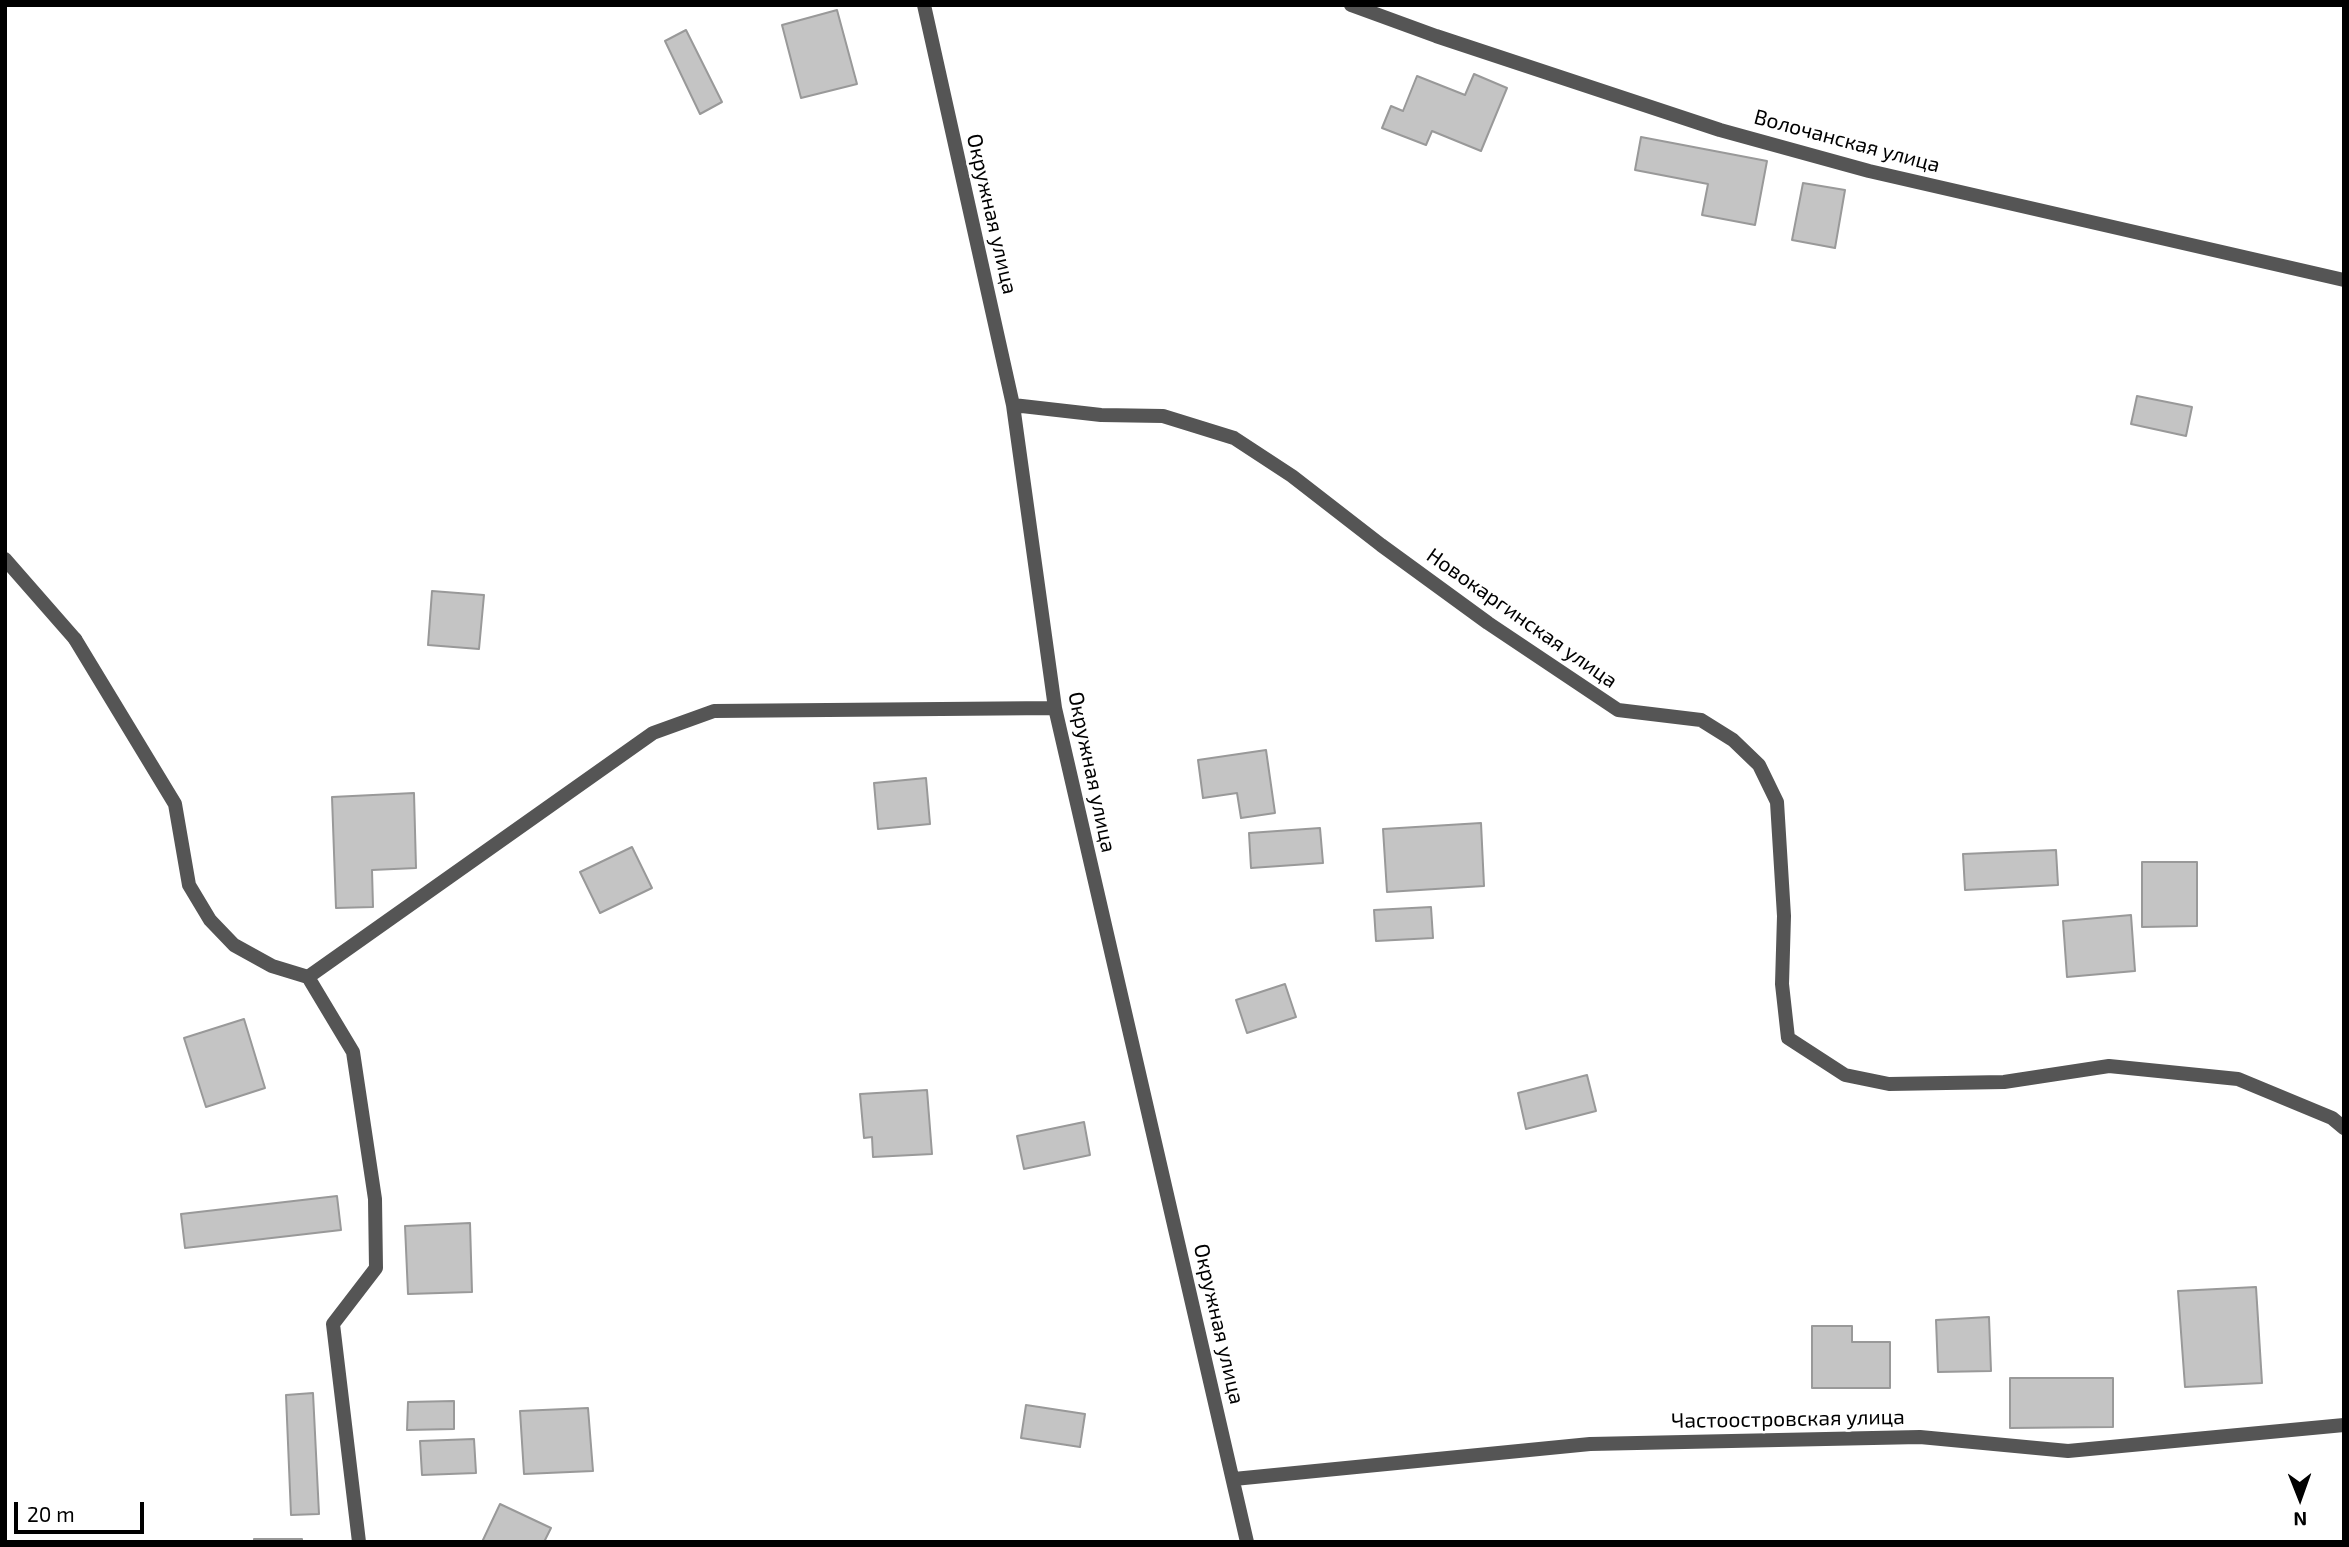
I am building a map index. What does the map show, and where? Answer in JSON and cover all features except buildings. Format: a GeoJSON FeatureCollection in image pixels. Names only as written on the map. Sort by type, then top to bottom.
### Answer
{"type":"FeatureCollection","features":[{"type":"Feature","properties":{"kind":"street","name":"Окружная улица"},"geometry":{"type":"LineString","coordinates":[[924,5],[1013,404],[1055,708],[1247,1542]]}},
{"type":"Feature","properties":{"kind":"street","name":"Волочанская улица"},"geometry":{"type":"LineString","coordinates":[[1351,5],[1720,130],[1857,168],[2344,280]]}},
{"type":"Feature","properties":{"kind":"street","name":"Новокаргинская улица"},"geometry":{"type":"LineString","coordinates":[[1013,404],[1101,415],[1163,415],[1234,438],[1292,476],[1488,623],[1618,710],[1701,720],[1733,740],[1759,765],[1777,802],[1784,916],[1782,984],[1788,1038],[1845,1075],[1889,1084],[2004,1082],[2109,1066],[2238,1079],[2332,1118],[2344,1128]]}},
{"type":"Feature","properties":{"kind":"street"},"geometry":{"type":"LineString","coordinates":[[5,559],[75,639],[175,804],[189,885],[210,920],[234,945],[272,966],[308,977],[353,1052],[375,1199],[376,1268],[333,1324],[359,1542]]}},
{"type":"Feature","properties":{"kind":"street"},"geometry":{"type":"LineString","coordinates":[[308,977],[653,733],[714,711],[1055,708]]}},
{"type":"Feature","properties":{"kind":"street","name":"Частоостровская улица"},"geometry":{"type":"LineString","coordinates":[[1234,1479],[1590,1444],[1920,1437],[2068,1451],[2344,1425]]}}]}
